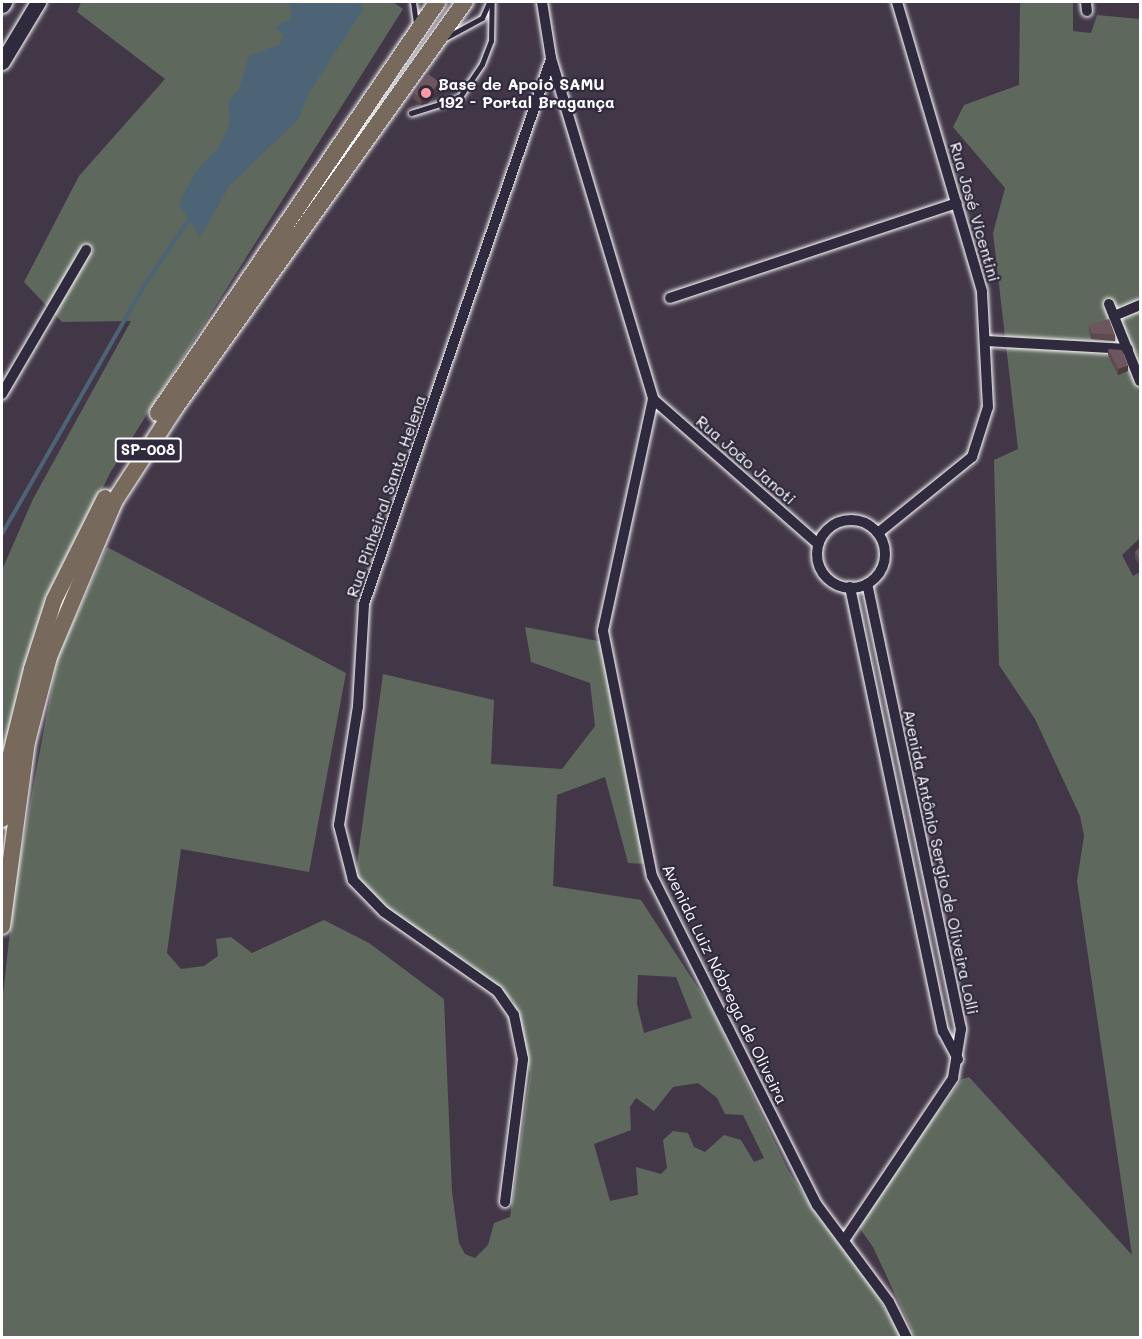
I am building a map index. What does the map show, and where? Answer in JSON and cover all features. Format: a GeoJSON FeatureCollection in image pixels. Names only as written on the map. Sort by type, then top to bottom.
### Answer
{"type":"FeatureCollection","features":[{"type":"Feature","properties":{"kind":"main road","name":"SP-008"},"geometry":{"type":"LineString","coordinates":[[2,819],[9,762],[32,669],[54,600],[102,503],[198,351],[437,2]]}},
{"type":"Feature","properties":{"kind":"main road","name":"SP-008"},"geometry":{"type":"LineString","coordinates":[[2,926],[27,742],[49,657],[114,502],[175,408],[323,197],[440,40],[465,2]]}},
{"type":"Feature","properties":{"kind":"street"},"geometry":{"type":"LineString","coordinates":[[2,62],[38,2]]}},
{"type":"Feature","properties":{"kind":"street"},"geometry":{"type":"LineString","coordinates":[[542,2],[551,58],[653,399]]}},
{"type":"Feature","properties":{"kind":"street","name":"Rua José Vicentini"},"geometry":{"type":"LineString","coordinates":[[878,533],[972,457],[988,406],[982,291],[897,2]]}},
{"type":"Feature","properties":{"kind":"street","name":"Rua Pinheiral Santa Helena"},"geometry":{"type":"LineString","coordinates":[[505,1202],[524,1059],[514,1015],[497,991],[384,912],[352,880],[339,825],[358,706],[364,604],[551,58]]}},
{"type":"Feature","properties":{"kind":"street"},"geometry":{"type":"LineString","coordinates":[[670,298],[957,203]]}},
{"type":"Feature","properties":{"kind":"street"},"geometry":{"type":"LineString","coordinates":[[2,394],[86,250]]}},
{"type":"Feature","properties":{"kind":"street"},"geometry":{"type":"LineString","coordinates":[[1109,304],[1140,381]]}},
{"type":"Feature","properties":{"kind":"street"},"geometry":{"type":"LineString","coordinates":[[1114,316],[1140,305]]}},
{"type":"Feature","properties":{"kind":"street"},"geometry":{"type":"LineString","coordinates":[[986,341],[1128,349]]}},
{"type":"Feature","properties":{"kind":"street","name":"Rua João Janoti"},"geometry":{"type":"LineString","coordinates":[[653,399],[818,544]]}},
{"type":"Feature","properties":{"kind":"street","name":"Avenida Luiz Nóbrega de Oliveira"},"geometry":{"type":"LineString","coordinates":[[653,399],[603,631],[652,876],[817,1205],[845,1239],[889,1302],[907,1338]]}},
{"type":"Feature","properties":{"kind":"street"},"geometry":{"type":"LineString","coordinates":[[861,521],[878,533],[885,555],[876,577],[867,584],[850,587],[833,583],[824,575],[818,564],[818,544],[823,534],[840,522],[861,521]]}},
{"type":"Feature","properties":{"kind":"street","name":"Avenida Antônio Sergio de Oliveira Lolli"},"geometry":{"type":"LineString","coordinates":[[867,584],[961,1029],[958,1059]]}},
{"type":"Feature","properties":{"kind":"street","name":"Avenida Antônio Sergio de Oliveira Lolli"},"geometry":{"type":"LineString","coordinates":[[850,587],[943,1031],[958,1059]]}},
{"type":"Feature","properties":{"kind":"street"},"geometry":{"type":"LineString","coordinates":[[845,1239],[953,1078],[958,1059]]}},
{"type":"Feature","properties":{"kind":"lane"},"geometry":{"type":"LineString","coordinates":[[413,2],[417,50],[482,18],[490,2]]}},
{"type":"Feature","properties":{"kind":"lane"},"geometry":{"type":"LineString","coordinates":[[411,113],[459,98],[482,64],[491,41],[493,20],[490,2]]}},
{"type":"Feature","properties":{"kind":"lane"},"geometry":{"type":"LineString","coordinates":[[482,18],[493,20]]}},
{"type":"Feature","properties":{"kind":"green space"},"geometry":{"type":"Polygon","coordinates":[[[81,2],[393,2],[403,9],[110,473],[48,603],[2,780],[2,570],[33,499],[131,321],[62,322],[24,282],[79,176],[165,79],[77,12],[81,2]]]}},
{"type":"Feature","properties":{"kind":"green space"},"geometry":{"type":"Polygon","coordinates":[[[1020,2],[1073,2],[1073,31],[1091,33],[1097,15],[1140,19],[1140,538],[1122,555],[1133,576],[1140,572],[1140,1337],[915,1337],[873,1247],[856,1223],[962,1079],[969,1077],[1132,1255],[1077,881],[1084,836],[1080,816],[1035,719],[999,665],[994,460],[1018,449],[993,233],[1005,188],[953,127],[964,105],[1019,85],[1020,2]]]}},
{"type":"Feature","properties":{"kind":"green space"},"geometry":{"type":"Polygon","coordinates":[[[107,547],[346,673],[309,872],[181,849],[167,953],[181,969],[204,966],[218,956],[216,939],[231,937],[252,953],[324,920],[369,943],[444,999],[452,1192],[459,1243],[465,1254],[475,1258],[488,1245],[494,1223],[510,1217],[530,1073],[513,1001],[471,965],[385,910],[355,878],[383,674],[494,700],[491,764],[562,769],[595,726],[590,683],[531,662],[525,627],[603,642],[646,864],[628,863],[605,777],[557,795],[553,886],[641,900],[711,1008],[788,1170],[818,1217],[867,1278],[901,1337],[2,1338],[2,1004],[15,885],[57,659],[107,547]],[[638,975],[637,1004],[644,1033],[692,1018],[676,977],[638,975]],[[698,1083],[673,1087],[654,1111],[636,1098],[630,1107],[631,1130],[594,1144],[610,1201],[638,1195],[636,1167],[661,1174],[667,1168],[663,1140],[673,1131],[688,1133],[694,1147],[705,1152],[724,1135],[741,1140],[754,1162],[764,1158],[743,1115],[725,1114],[717,1098],[698,1083]]]}},
{"type":"Feature","properties":{"kind":"water"},"geometry":{"type":"Polygon","coordinates":[[[288,2],[362,2],[362,11],[309,93],[298,120],[230,185],[200,237],[179,204],[196,171],[219,147],[230,123],[228,102],[239,89],[249,56],[280,44],[283,35],[275,27],[289,20],[292,11],[288,2]]]}},
{"type":"Feature","properties":{"kind":"building"},"geometry":{"type":"Polygon","coordinates":[[[427,73],[439,82],[428,97],[421,99],[413,93],[427,73]]]}},
{"type":"Feature","properties":{"kind":"building"},"geometry":{"type":"Polygon","coordinates":[[[1109,319],[1115,335],[1091,333],[1089,325],[1109,319]]]}},
{"type":"Feature","properties":{"kind":"building"},"geometry":{"type":"Polygon","coordinates":[[[1108,349],[1122,350],[1128,365],[1118,369],[1108,349]]]}},
{"type":"Feature","properties":{"kind":"building"},"geometry":{"type":"Polygon","coordinates":[[[1140,547],[1140,561],[1135,552],[1140,547]]]}},
{"type":"Feature","properties":{"kind":"waterway"},"geometry":{"type":"LineString","coordinates":[[2,534],[146,283],[192,215]]}},
{"type":"Feature","properties":{"kind":"place","name":"Base de Apoio SAMU 192 - Portal Bragança"},"geometry":{"type":"Point","coordinates":[426,93]}}]}
